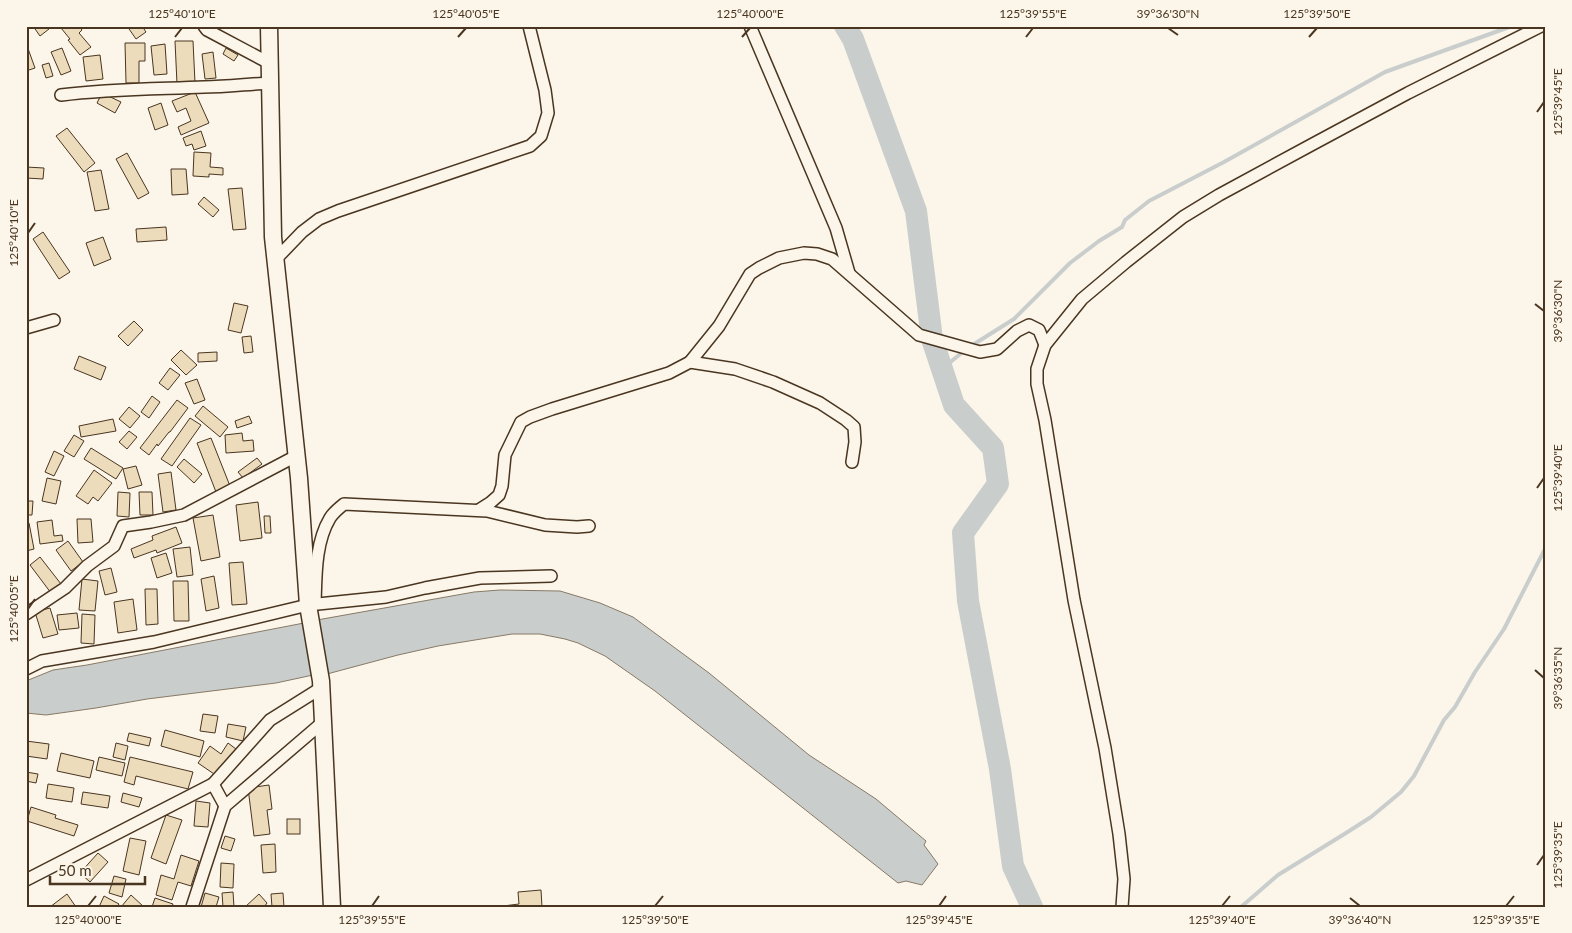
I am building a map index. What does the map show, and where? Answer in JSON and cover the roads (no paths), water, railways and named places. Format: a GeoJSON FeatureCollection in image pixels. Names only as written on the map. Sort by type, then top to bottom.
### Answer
{"type":"FeatureCollection","features":[{"type":"Feature","properties":{"kind":"main road"},"geometry":{"type":"LineString","coordinates":[[269,26],[273,237],[311,607],[321,685],[332,907]]}},
{"type":"Feature","properties":{"kind":"street"},"geometry":{"type":"LineString","coordinates":[[204,26],[207,30],[269,63]]}},
{"type":"Feature","properties":{"kind":"street"},"geometry":{"type":"LineString","coordinates":[[276,259],[302,232],[319,219],[530,146],[541,136],[548,113],[530,26]]}},
{"type":"Feature","properties":{"kind":"street"},"geometry":{"type":"LineString","coordinates":[[750,26],[836,228],[849,273]]}},
{"type":"Feature","properties":{"kind":"street"},"geometry":{"type":"LineString","coordinates":[[1122,907],[1124,879],[1113,796],[1074,600],[1045,420],[1037,384],[1037,369],[1045,345],[1082,299],[1134,255],[1184,217],[1218,195],[1408,93],[1541,26]]}},
{"type":"Feature","properties":{"kind":"street"},"geometry":{"type":"LineString","coordinates":[[61,95],[93,91],[270,83]]}},
{"type":"Feature","properties":{"kind":"street"},"geometry":{"type":"LineString","coordinates":[[479,510],[499,495],[502,486],[505,455],[521,422],[552,409],[669,373],[690,362],[719,326],[750,274],[779,258],[804,253],[817,254],[832,260],[919,336],[980,352],[997,349],[1017,332],[1029,325],[1039,330],[1045,345]]}},
{"type":"Feature","properties":{"kind":"street"},"geometry":{"type":"LineString","coordinates":[[26,328],[54,320]]}},
{"type":"Feature","properties":{"kind":"street"},"geometry":{"type":"LineString","coordinates":[[690,362],[735,369],[774,382],[820,403],[846,420],[854,428],[856,442],[852,462]]}},
{"type":"Feature","properties":{"kind":"street"},"geometry":{"type":"LineString","coordinates":[[26,614],[65,588],[87,566],[114,546],[123,526],[184,515],[296,456]]}},
{"type":"Feature","properties":{"kind":"street"},"geometry":{"type":"LineString","coordinates":[[311,607],[323,531],[331,516],[344,504],[479,510],[545,524],[577,527],[589,526]]}},
{"type":"Feature","properties":{"kind":"street"},"geometry":{"type":"LineString","coordinates":[[26,669],[42,662],[154,642],[311,607],[386,597],[480,578],[524,575],[551,576]]}},
{"type":"Feature","properties":{"kind":"street"},"geometry":{"type":"LineString","coordinates":[[26,880],[212,784],[270,720],[321,685]]}},
{"type":"Feature","properties":{"kind":"street"},"geometry":{"type":"LineString","coordinates":[[192,907],[225,806],[323,722]]}},
{"type":"Feature","properties":{"kind":"street"},"geometry":{"type":"LineString","coordinates":[[212,784],[225,806]]}},
{"type":"Feature","properties":{"kind":"waterway"},"geometry":{"type":"LineString","coordinates":[[845,26],[853,39],[916,211],[932,339],[954,405],[993,448],[998,484],[963,533],[968,601],[1000,769],[1013,866],[1032,907]]}},
{"type":"Feature","properties":{"kind":"waterway"},"geometry":{"type":"LineString","coordinates":[[971,346],[1014,319],[1070,263],[1099,241],[1122,227],[1125,220],[1149,201],[1224,162],[1385,72],[1512,26]]}},
{"type":"Feature","properties":{"kind":"waterway"},"geometry":{"type":"LineString","coordinates":[[942,369],[965,350]]}},
{"type":"Feature","properties":{"kind":"waterway"},"geometry":{"type":"LineString","coordinates":[[1241,907],[1278,875],[1371,817],[1401,792],[1414,776],[1444,720],[1455,707],[1475,672],[1504,629],[1546,547]]}}]}
